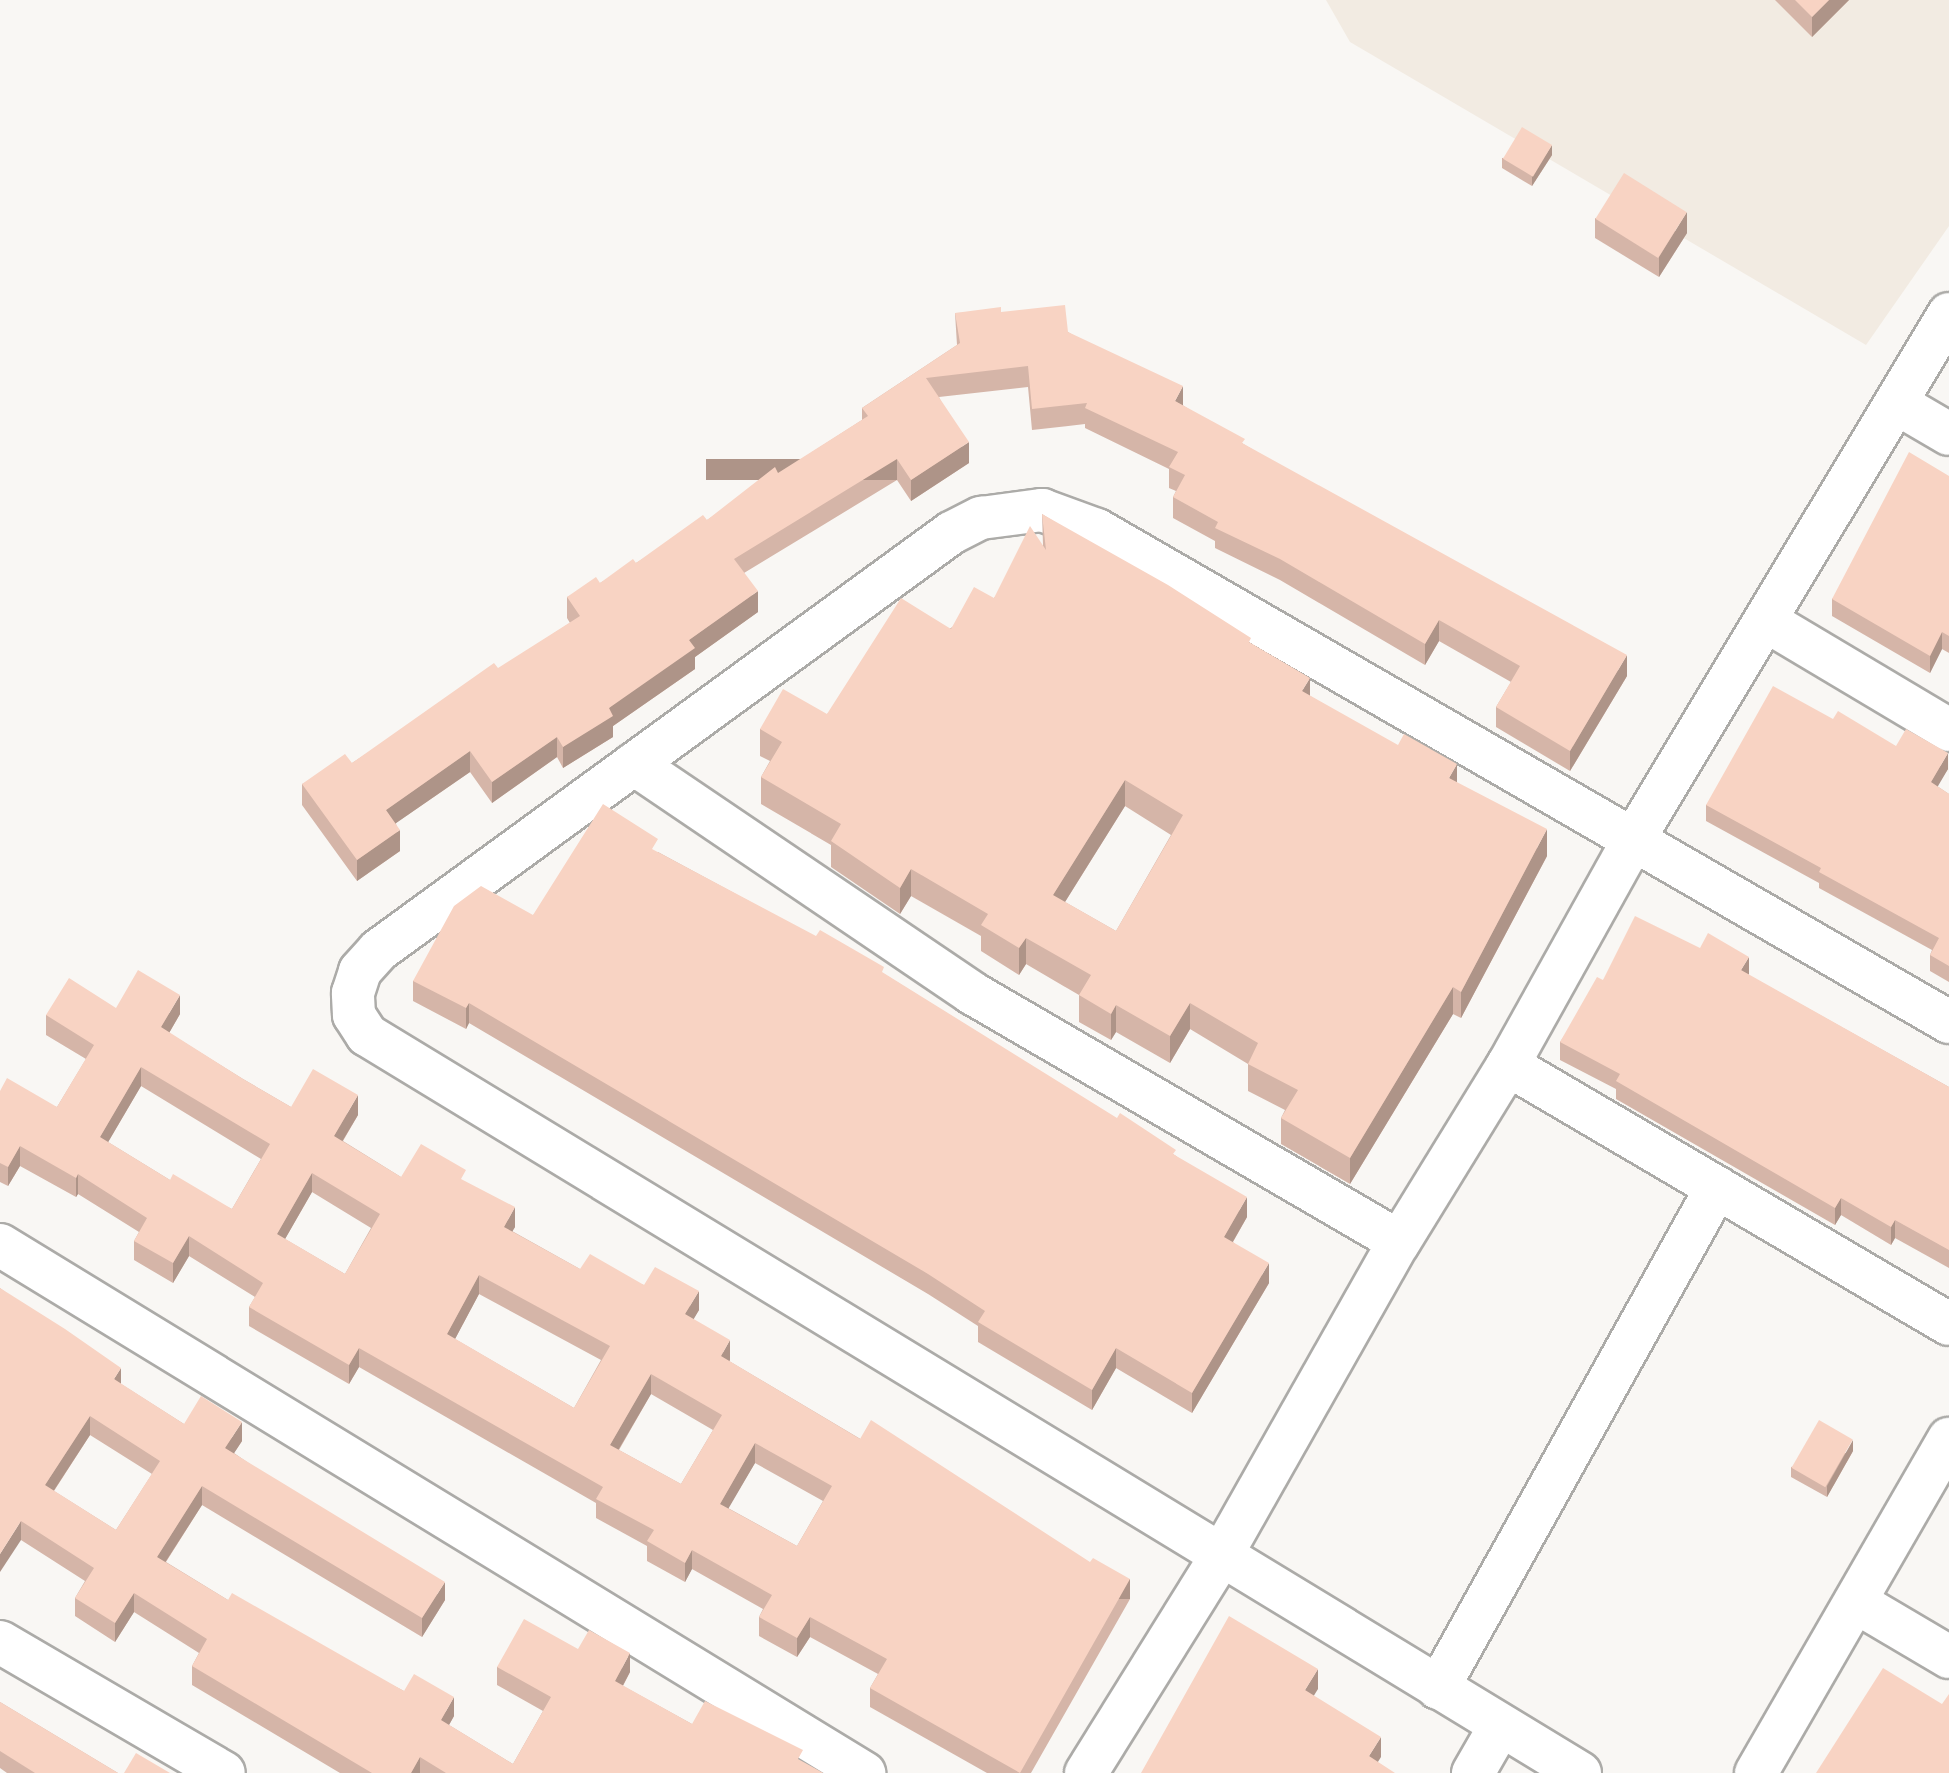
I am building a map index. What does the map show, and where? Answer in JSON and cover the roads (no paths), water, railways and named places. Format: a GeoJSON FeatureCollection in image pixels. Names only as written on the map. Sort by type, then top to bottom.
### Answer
{"type":"FeatureCollection","features":[{"type":"Feature","properties":{"kind":"street"},"geometry":{"type":"LineString","coordinates":[[1086,1773],[1222,1556],[1398,1242],[1508,1065],[1635,837],[1768,622],[1949,314]]}},
{"type":"Feature","properties":{"kind":"street"},"geometry":{"type":"LineString","coordinates":[[1896,404],[1949,434]]}},
{"type":"Feature","properties":{"kind":"street"},"geometry":{"type":"LineString","coordinates":[[1580,1773],[367,1035],[354,1014],[353,992],[360,971],[379,950],[951,533],[982,518],[1042,510],[1097,530],[1635,837],[1949,1022]]}},
{"type":"Feature","properties":{"kind":"street"},"geometry":{"type":"LineString","coordinates":[[1768,622],[1949,730]]}},
{"type":"Feature","properties":{"kind":"street"},"geometry":{"type":"LineString","coordinates":[[634,764],[972,993],[1398,1242]]}},
{"type":"Feature","properties":{"kind":"street"},"geometry":{"type":"LineString","coordinates":[[1508,1065],[1949,1324]]}},
{"type":"Feature","properties":{"kind":"street"},"geometry":{"type":"LineString","coordinates":[[1438,1688],[1717,1187]]}},
{"type":"Feature","properties":{"kind":"street"},"geometry":{"type":"LineString","coordinates":[[0,1244],[864,1773]]}},
{"type":"Feature","properties":{"kind":"street"},"geometry":{"type":"LineString","coordinates":[[1756,1773],[1949,1439]]}},
{"type":"Feature","properties":{"kind":"street"},"geometry":{"type":"LineString","coordinates":[[1856,1602],[1949,1657]]}},
{"type":"Feature","properties":{"kind":"street"},"geometry":{"type":"LineString","coordinates":[[0,1642],[224,1773]]}},
{"type":"Feature","properties":{"kind":"street"},"geometry":{"type":"LineString","coordinates":[[1473,1773],[1500,1726]]}}]}
